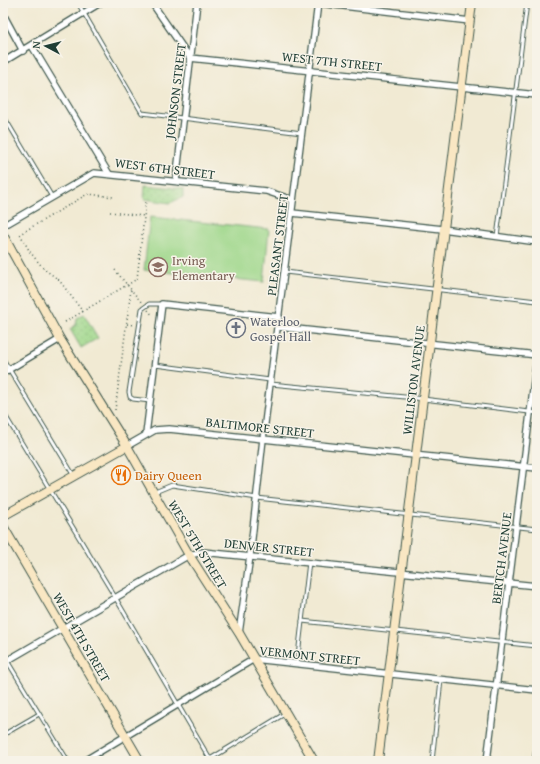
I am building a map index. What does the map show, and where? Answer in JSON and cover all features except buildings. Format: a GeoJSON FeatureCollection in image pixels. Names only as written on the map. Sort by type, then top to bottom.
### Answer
{"type":"FeatureCollection","features":[{"type":"Feature","properties":{"kind":"main road","name":"WILLISTON AVENUE"},"geometry":{"type":"LineString","coordinates":[[378,761],[472,3]]}},
{"type":"Feature","properties":{"kind":"main road","name":"WEST 5TH STREET"},"geometry":{"type":"LineString","coordinates":[[3,236],[60,339],[127,446],[189,554],[239,633],[314,761]]}},
{"type":"Feature","properties":{"kind":"main road","name":"BALTIMORE STREET"},"geometry":{"type":"LineString","coordinates":[[3,516],[75,477],[127,446]]}},
{"type":"Feature","properties":{"kind":"main road","name":"WEST 4TH STREET"},"geometry":{"type":"LineString","coordinates":[[3,526],[140,761]]}},
{"type":"Feature","properties":{"kind":"street"},"geometry":{"type":"LineString","coordinates":[[3,62],[32,46],[83,12],[100,3]]}},
{"type":"Feature","properties":{"kind":"street"},"geometry":{"type":"LineString","coordinates":[[152,3],[190,58]]}},
{"type":"Feature","properties":{"kind":"street","name":"JOHNSON STREET"},"geometry":{"type":"LineString","coordinates":[[176,181],[198,3]]}},
{"type":"Feature","properties":{"kind":"street"},"geometry":{"type":"LineString","coordinates":[[318,3],[470,21]]}},
{"type":"Feature","properties":{"kind":"street","name":"PLEASANT STREET"},"geometry":{"type":"LineString","coordinates":[[239,633],[250,556],[263,439],[318,3]]}},
{"type":"Feature","properties":{"kind":"street"},"geometry":{"type":"LineString","coordinates":[[3,14],[23,50]]}},
{"type":"Feature","properties":{"kind":"street","name":"WEST 6TH STREET"},"geometry":{"type":"LineString","coordinates":[[32,46],[109,174],[266,191],[293,200]]}},
{"type":"Feature","properties":{"kind":"street","name":"WEST 7TH STREET"},"geometry":{"type":"LineString","coordinates":[[190,58],[537,95]]}},
{"type":"Feature","properties":{"kind":"street"},"geometry":{"type":"LineString","coordinates":[[3,224],[8,223],[94,173],[109,174]]}},
{"type":"Feature","properties":{"kind":"street"},"geometry":{"type":"LineString","coordinates":[[292,213],[443,229],[537,242]]}},
{"type":"Feature","properties":{"kind":"street"},"geometry":{"type":"LineString","coordinates":[[146,434],[162,304],[279,317]]}},
{"type":"Feature","properties":{"kind":"street"},"geometry":{"type":"LineString","coordinates":[[278,327],[537,356]]}},
{"type":"Feature","properties":{"kind":"street"},"geometry":{"type":"LineString","coordinates":[[3,373],[60,339]]}},
{"type":"Feature","properties":{"kind":"street","name":"BERTCH AVENUE"},"geometry":{"type":"LineString","coordinates":[[487,761],[537,356]]}},
{"type":"Feature","properties":{"kind":"street","name":"BALTIMORE STREET"},"geometry":{"type":"LineString","coordinates":[[127,446],[155,430],[169,429],[537,468]]}},
{"type":"Feature","properties":{"kind":"street","name":"DENVER STREET"},"geometry":{"type":"LineString","coordinates":[[5,662],[189,554],[210,552],[537,586]]}},
{"type":"Feature","properties":{"kind":"street","name":"VERMONT STREET"},"geometry":{"type":"LineString","coordinates":[[84,761],[254,659],[537,690]]}},
{"type":"Feature","properties":{"kind":"lane"},"geometry":{"type":"LineString","coordinates":[[78,3],[142,113],[302,133]]}},
{"type":"Feature","properties":{"kind":"lane"},"geometry":{"type":"LineString","coordinates":[[497,237],[514,92],[527,3]]}},
{"type":"Feature","properties":{"kind":"lane"},"geometry":{"type":"LineString","coordinates":[[3,115],[52,197]]}},
{"type":"Feature","properties":{"kind":"lane"},"geometry":{"type":"LineString","coordinates":[[285,272],[436,288],[537,301]]}},
{"type":"Feature","properties":{"kind":"lane"},"geometry":{"type":"LineString","coordinates":[[150,401],[133,399],[130,397],[129,392],[139,316],[145,306],[152,303],[162,304]]}},
{"type":"Feature","properties":{"kind":"lane"},"geometry":{"type":"LineString","coordinates":[[3,359],[75,477]]}},
{"type":"Feature","properties":{"kind":"lane"},"geometry":{"type":"LineString","coordinates":[[155,365],[271,382],[537,413]]}},
{"type":"Feature","properties":{"kind":"lane"},"geometry":{"type":"LineString","coordinates":[[3,412],[179,704],[211,760],[286,713]]}},
{"type":"Feature","properties":{"kind":"lane"},"geometry":{"type":"LineString","coordinates":[[154,493],[172,484],[257,498],[408,516],[537,529]]}},
{"type":"Feature","properties":{"kind":"lane"},"geometry":{"type":"LineString","coordinates":[[296,664],[309,562]]}},
{"type":"Feature","properties":{"kind":"lane"},"geometry":{"type":"LineString","coordinates":[[302,621],[537,646]]}},
{"type":"Feature","properties":{"kind":"lane"},"geometry":{"type":"LineString","coordinates":[[3,654],[5,662],[68,761]]}},
{"type":"Feature","properties":{"kind":"lane"},"geometry":{"type":"LineString","coordinates":[[432,761],[442,680]]}},
{"type":"Feature","properties":{"kind":"lane"},"geometry":{"type":"LineString","coordinates":[[3,735],[39,714]]}},
{"type":"Feature","properties":{"kind":"lane"},"geometry":{"type":"LineString","coordinates":[[534,761],[537,740]]}},
{"type":"Feature","properties":{"kind":"path"},"geometry":{"type":"LineString","coordinates":[[83,312],[60,280],[44,269],[30,252],[20,234],[88,194],[113,197]]}},
{"type":"Feature","properties":{"kind":"path"},"geometry":{"type":"LineString","coordinates":[[65,322],[137,279],[146,200]]}},
{"type":"Feature","properties":{"kind":"path"},"geometry":{"type":"LineString","coordinates":[[110,212],[144,216]]}},
{"type":"Feature","properties":{"kind":"path"},"geometry":{"type":"LineString","coordinates":[[115,270],[153,316]]}},
{"type":"Feature","properties":{"kind":"path"},"geometry":{"type":"LineString","coordinates":[[115,410],[131,290]]}},
{"type":"Feature","properties":{"kind":"path"},"geometry":{"type":"LineString","coordinates":[[126,324],[134,325]]}},
{"type":"Feature","properties":{"kind":"green space"},"geometry":{"type":"Polygon","coordinates":[[[145,185],[183,189],[183,197],[170,203],[144,199],[145,185]]]}},
{"type":"Feature","properties":{"kind":"green space"},"geometry":{"type":"Polygon","coordinates":[[[150,217],[269,229],[264,282],[144,270],[150,217]]]}},
{"type":"Feature","properties":{"kind":"green space"},"geometry":{"type":"Polygon","coordinates":[[[84,314],[98,338],[81,348],[70,329],[76,325],[77,318],[84,314]]]}},
{"type":"Feature","properties":{"kind":"place","name":"Irving Elementary"},"geometry":{"type":"Point","coordinates":[158,267]}},
{"type":"Feature","properties":{"kind":"place","name":"Waterloo Gospel Hall"},"geometry":{"type":"Point","coordinates":[236,328]}},
{"type":"Feature","properties":{"kind":"place","name":"Dairy Queen"},"geometry":{"type":"Point","coordinates":[121,475]}}]}
